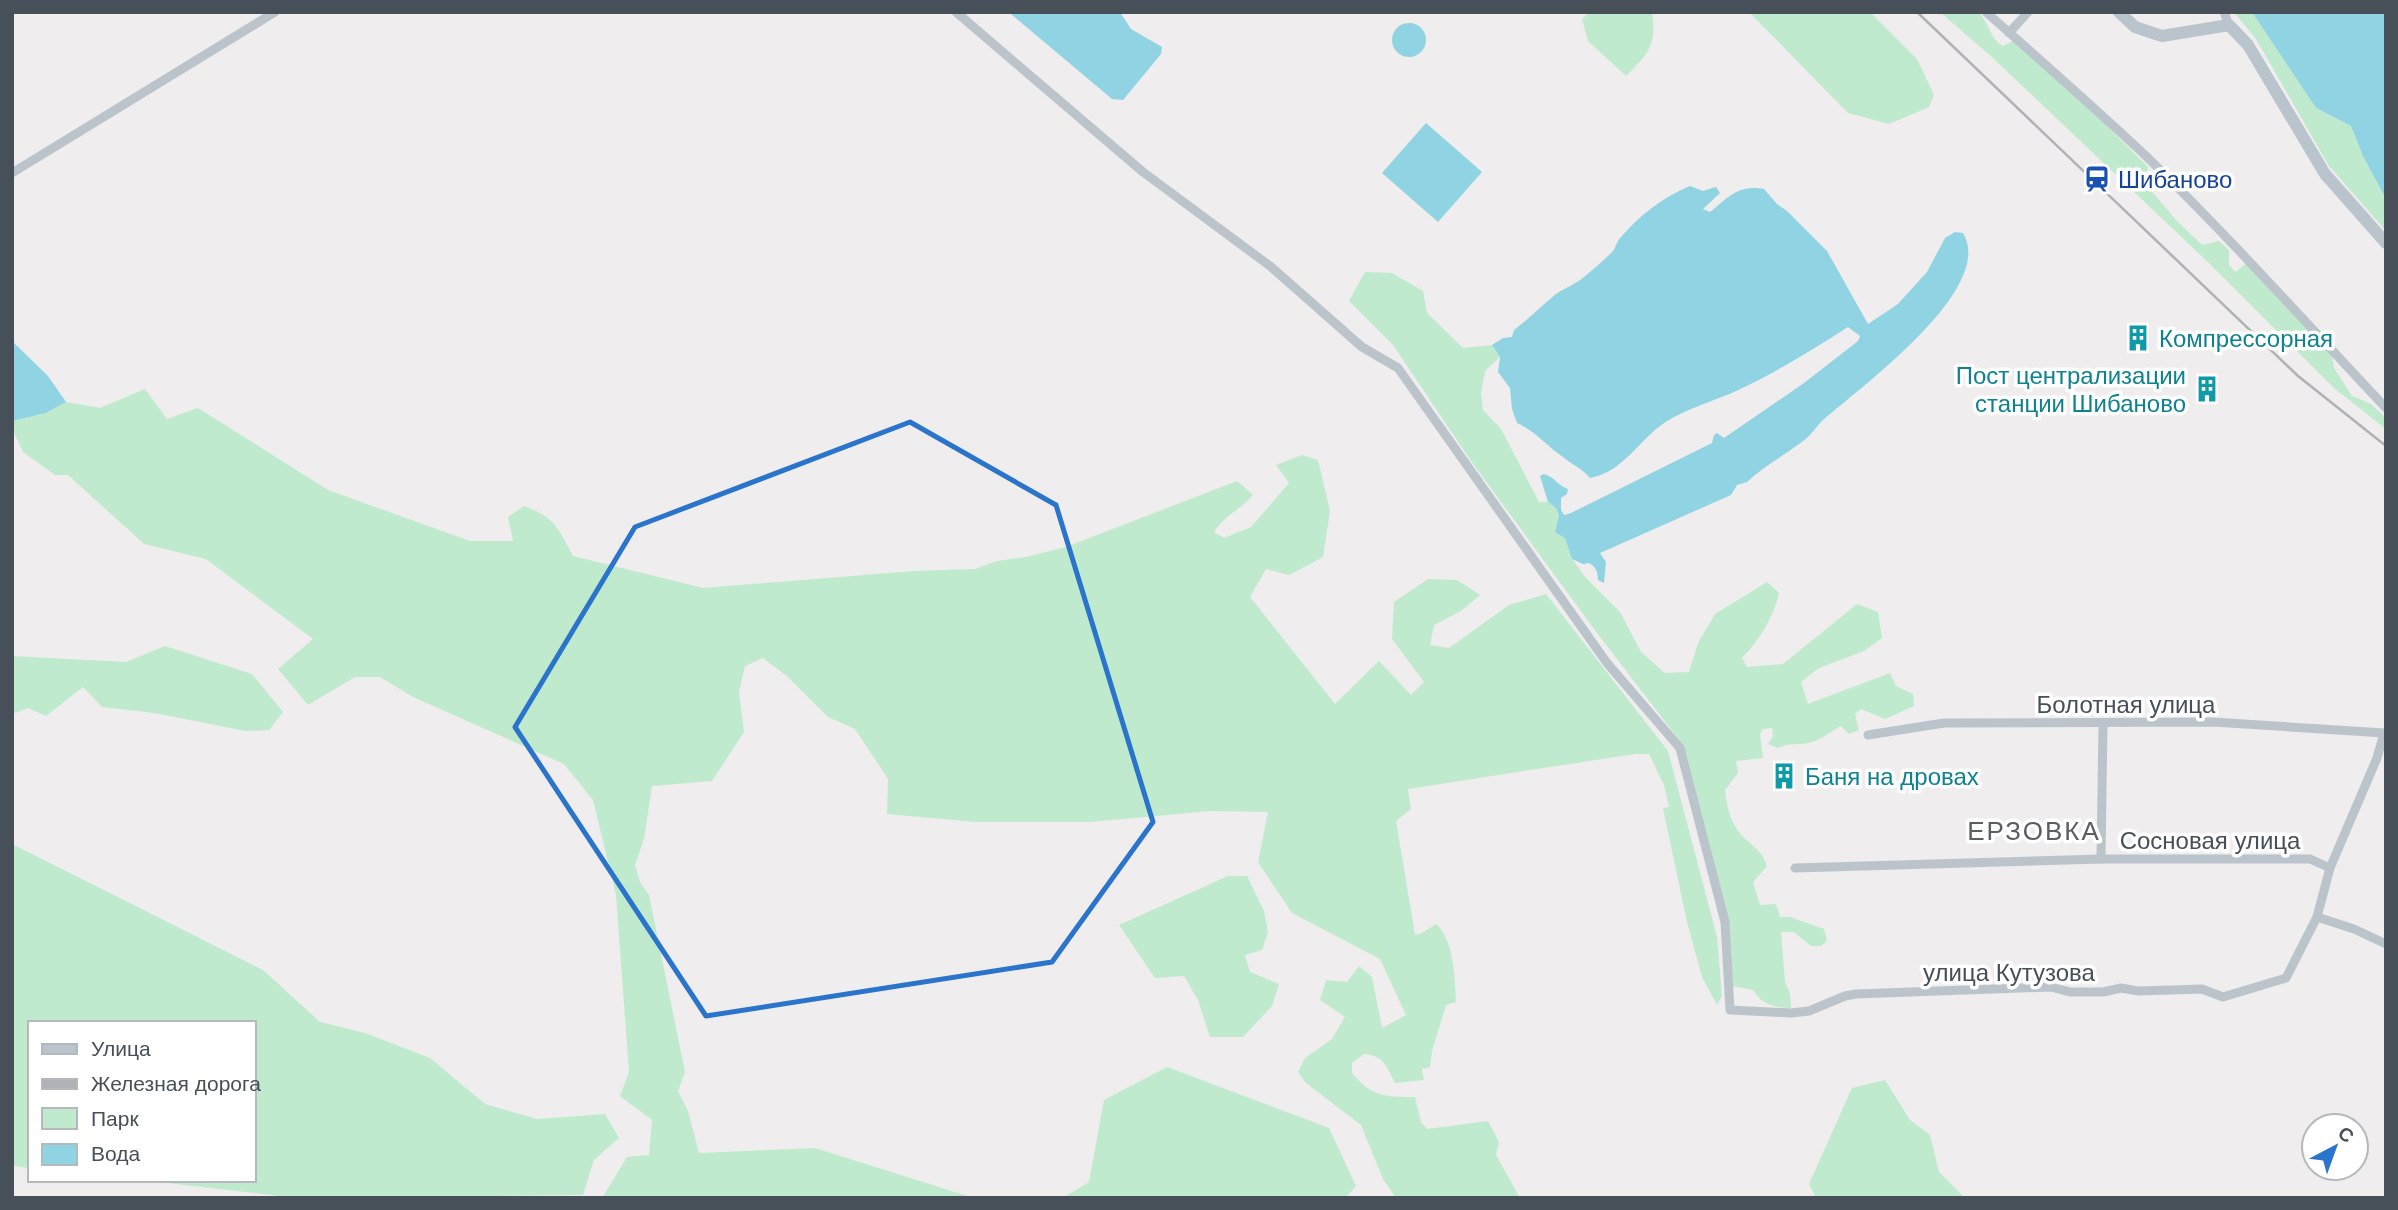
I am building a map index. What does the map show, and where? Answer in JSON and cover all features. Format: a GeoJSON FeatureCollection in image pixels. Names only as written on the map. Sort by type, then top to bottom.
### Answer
{"type":"FeatureCollection","features":[{"type":"Feature","properties":{"kind":"street"},"geometry":{"type":"LineString","coordinates":[[12,173],[275,12]]}},
{"type":"Feature","properties":{"kind":"street","name":"улица Кутузова"},"geometry":{"type":"LineString","coordinates":[[956,12],[1143,172],[1270,266],[1362,347],[1398,368],[1607,663],[1680,748],[1725,922],[1730,1010],[1791,1013],[1809,1011],[1856,994],[2051,987],[2070,992],[2103,992],[2121,988],[2138,991],[2202,989],[2223,997],[2286,978],[2317,918]]}},
{"type":"Feature","properties":{"kind":"street"},"geometry":{"type":"LineString","coordinates":[[1986,12],[2185,195],[2386,408]]}},
{"type":"Feature","properties":{"kind":"street"},"geometry":{"type":"LineString","coordinates":[[2009,33],[2028,12]]}},
{"type":"Feature","properties":{"kind":"street"},"geometry":{"type":"LineString","coordinates":[[2119,12],[2135,27],[2162,36],[2229,25]]}},
{"type":"Feature","properties":{"kind":"street"},"geometry":{"type":"LineString","coordinates":[[2224,12],[2229,25],[2248,45],[2325,174],[2386,243]]}},
{"type":"Feature","properties":{"kind":"street","name":"Болотная улица"},"geometry":{"type":"LineString","coordinates":[[1868,735],[1944,723],[2213,722],[2384,733]]}},
{"type":"Feature","properties":{"kind":"street"},"geometry":{"type":"LineString","coordinates":[[2101,859],[2103,723]]}},
{"type":"Feature","properties":{"kind":"street"},"geometry":{"type":"LineString","coordinates":[[2384,733],[2377,758],[2330,867],[2317,918],[2354,929],[2386,944]]}},
{"type":"Feature","properties":{"kind":"street","name":"Сосновая улица"},"geometry":{"type":"LineString","coordinates":[[1795,868],[2101,859],[2310,859],[2330,867]]}},
{"type":"Feature","properties":{"kind":"highlighted area"},"geometry":{"type":"Polygon","coordinates":[[[910,422],[1056,505],[1153,822],[1052,962],[706,1016],[515,727],[635,527],[910,422]]]}},
{"type":"Feature","properties":{"kind":"green space"},"geometry":{"type":"Polygon","coordinates":[[[1590,12],[1652,12],[1652,41],[1645,55],[1626,76],[1588,41],[1582,19],[1590,12]]]}},
{"type":"Feature","properties":{"kind":"green space"},"geometry":{"type":"Polygon","coordinates":[[[1749,12],[1870,12],[1917,59],[1934,95],[1929,107],[1889,124],[1848,113],[1749,12]]]}},
{"type":"Feature","properties":{"kind":"green space"},"geometry":{"type":"Polygon","coordinates":[[[1940,12],[1978,12],[1999,43],[2003,46],[2013,41],[2089,108],[2148,167],[2144,182],[2177,221],[2202,245],[2219,241],[2229,250],[2229,265],[2235,272],[2246,264],[2332,355],[2334,368],[2352,396],[2371,404],[2386,418],[2386,429],[2334,388],[2213,267],[1993,58],[1940,12]]]}},
{"type":"Feature","properties":{"kind":"green space"},"geometry":{"type":"Polygon","coordinates":[[[2234,12],[2252,12],[2316,108],[2351,126],[2363,156],[2386,199],[2386,231],[2329,166],[2256,39],[2234,12]]]}},
{"type":"Feature","properties":{"kind":"green space"},"geometry":{"type":"Polygon","coordinates":[[[1365,272],[1392,273],[1423,291],[1427,313],[1463,348],[1492,345],[1500,357],[1485,371],[1481,393],[1483,410],[1501,429],[1539,502],[1548,502],[1556,508],[1572,559],[1586,578],[1620,612],[1641,652],[1665,673],[1689,672],[1698,643],[1715,614],[1767,582],[1779,593],[1765,628],[1742,658],[1747,667],[1783,664],[1857,604],[1878,612],[1882,638],[1864,651],[1819,668],[1801,682],[1808,704],[1890,673],[1896,686],[1913,694],[1914,706],[1885,719],[1861,709],[1855,714],[1859,730],[1849,734],[1841,726],[1816,741],[1778,748],[1768,744],[1773,736],[1772,728],[1763,729],[1760,734],[1763,758],[1736,761],[1738,773],[1725,790],[1729,812],[1736,827],[1762,855],[1767,866],[1753,882],[1760,905],[1776,904],[1780,917],[1790,917],[1824,929],[1827,941],[1821,946],[1811,946],[1794,932],[1781,932],[1785,982],[1790,993],[1791,1008],[1769,1005],[1753,990],[1732,986],[1726,915],[1683,745],[1471,461],[1393,345],[1349,301],[1365,272]]]}},
{"type":"Feature","properties":{"kind":"green space"},"geometry":{"type":"Polygon","coordinates":[[[145,389],[167,419],[198,408],[328,490],[470,541],[513,541],[508,517],[524,506],[549,519],[573,556],[703,588],[914,571],[975,569],[997,561],[1066,547],[1237,481],[1253,495],[1214,532],[1224,538],[1251,527],[1289,483],[1276,465],[1302,455],[1318,460],[1330,511],[1323,557],[1289,575],[1266,569],[1250,597],[1335,704],[1379,661],[1411,695],[1424,682],[1392,639],[1394,602],[1428,579],[1457,580],[1480,595],[1461,611],[1434,625],[1430,645],[1449,648],[1509,605],[1546,594],[1668,751],[1717,937],[1722,996],[1717,1005],[1702,977],[1687,922],[1663,808],[1669,807],[1664,785],[1649,754],[1408,789],[1411,809],[1396,821],[1415,935],[1436,924],[1447,939],[1456,1002],[1446,1005],[1430,1067],[1422,1069],[1424,1080],[1395,1083],[1380,1059],[1364,1054],[1352,1063],[1352,1073],[1366,1087],[1380,1094],[1415,1097],[1421,1122],[1427,1129],[1488,1121],[1499,1142],[1496,1155],[1520,1198],[1396,1198],[1383,1179],[1361,1125],[1306,1083],[1298,1072],[1305,1058],[1332,1039],[1345,1017],[1320,1000],[1326,980],[1347,982],[1359,966],[1372,977],[1382,1028],[1406,1015],[1380,959],[1292,913],[1258,862],[1268,812],[1210,811],[1090,822],[976,822],[887,814],[888,779],[855,729],[828,717],[788,677],[763,658],[745,666],[739,692],[744,732],[712,781],[652,786],[644,839],[635,865],[640,882],[649,895],[685,1072],[678,1091],[688,1111],[699,1153],[815,1148],[974,1198],[602,1198],[627,1157],[649,1155],[652,1120],[620,1096],[629,1072],[616,895],[593,800],[564,764],[413,697],[380,677],[355,677],[308,705],[278,669],[313,639],[206,559],[144,544],[68,475],[55,475],[23,452],[12,428],[12,421],[46,413],[66,402],[100,408],[145,389]]]}},
{"type":"Feature","properties":{"kind":"green space"},"geometry":{"type":"Polygon","coordinates":[[[165,646],[252,674],[283,712],[269,730],[246,731],[154,713],[102,707],[83,687],[46,716],[28,708],[12,714],[12,656],[126,662],[165,646]]]}},
{"type":"Feature","properties":{"kind":"green space"},"geometry":{"type":"Polygon","coordinates":[[[12,844],[263,970],[320,1022],[365,1033],[430,1058],[485,1104],[537,1119],[605,1114],[619,1138],[594,1160],[583,1195],[297,1198],[158,1182],[256,1182],[256,1021],[28,1021],[28,1168],[12,1166],[12,844]]]}},
{"type":"Feature","properties":{"kind":"green space"},"geometry":{"type":"Polygon","coordinates":[[[1228,876],[1247,876],[1264,911],[1268,932],[1262,950],[1245,955],[1250,972],[1279,984],[1272,1006],[1243,1037],[1210,1037],[1198,1000],[1184,976],[1155,978],[1119,925],[1228,876]]]}},
{"type":"Feature","properties":{"kind":"green space"},"geometry":{"type":"Polygon","coordinates":[[[1167,1067],[1329,1128],[1356,1186],[1345,1198],[1063,1198],[1089,1182],[1104,1100],[1167,1067]]]}},
{"type":"Feature","properties":{"kind":"green space"},"geometry":{"type":"Polygon","coordinates":[[[1885,1080],[1910,1120],[1930,1135],[1939,1172],[1965,1198],[1816,1198],[1809,1184],[1852,1088],[1885,1080]]]}},
{"type":"Feature","properties":{"kind":"water"},"geometry":{"type":"Polygon","coordinates":[[[1120,12],[1131,29],[1162,47],[1161,54],[1123,100],[1112,99],[1011,14],[1120,12]]]}},
{"type":"Feature","properties":{"kind":"water"},"geometry":{"type":"Polygon","coordinates":[[[2252,12],[2386,12],[2386,199],[2363,156],[2351,126],[2316,108],[2252,12]]]}},
{"type":"Feature","properties":{"kind":"water"},"geometry":{"type":"Polygon","coordinates":[[[1409,23],[1421,28],[1426,40],[1421,52],[1409,57],[1397,52],[1392,40],[1397,28],[1409,23]]]}},
{"type":"Feature","properties":{"kind":"water"},"geometry":{"type":"Polygon","coordinates":[[[1426,123],[1482,172],[1438,222],[1382,173],[1426,123]]]}},
{"type":"Feature","properties":{"kind":"water"},"geometry":{"type":"Polygon","coordinates":[[[1690,186],[1703,191],[1716,187],[1720,193],[1703,209],[1710,212],[1740,190],[1764,189],[1827,251],[1868,324],[1898,304],[1927,272],[1945,238],[1955,232],[1963,233],[1968,256],[1960,282],[1943,309],[1919,336],[1822,421],[1808,437],[1747,482],[1737,485],[1731,495],[1600,553],[1606,562],[1604,583],[1598,580],[1596,570],[1589,563],[1583,564],[1572,559],[1565,538],[1555,532],[1559,516],[1556,508],[1548,502],[1540,476],[1548,475],[1568,489],[1567,494],[1561,498],[1561,510],[1564,515],[1571,513],[1712,443],[1717,433],[1724,438],[1804,383],[1858,341],[1860,336],[1848,327],[1765,377],[1675,416],[1657,428],[1622,462],[1602,475],[1590,478],[1517,423],[1512,409],[1510,388],[1498,372],[1500,357],[1492,345],[1503,338],[1512,337],[1514,330],[1551,298],[1591,271],[1613,251],[1628,229],[1644,214],[1661,201],[1690,186]]]}},
{"type":"Feature","properties":{"kind":"water"},"geometry":{"type":"Polygon","coordinates":[[[12,341],[48,376],[66,402],[46,413],[12,421],[12,341]]]}},
{"type":"Feature","properties":{"kind":"railway"},"geometry":{"type":"LineString","coordinates":[[1917,12],[2298,376],[2386,446]]}},
{"type":"Feature","properties":{"kind":"place","name":"Шибаново"},"geometry":{"type":"Point","coordinates":[2097,179]}},
{"type":"Feature","properties":{"kind":"place","name":"Компрессорная"},"geometry":{"type":"Point","coordinates":[2138,338]}},
{"type":"Feature","properties":{"kind":"place","name":"Пост централизации станции Шибаново"},"geometry":{"type":"Point","coordinates":[2207,389]}},
{"type":"Feature","properties":{"kind":"place","name":"Баня на дровах"},"geometry":{"type":"Point","coordinates":[1784,776]}},
{"type":"Feature","properties":{"kind":"district","name":"ЕРЗОВКА"},"geometry":{"type":"Point","coordinates":[2034,831]}}]}
